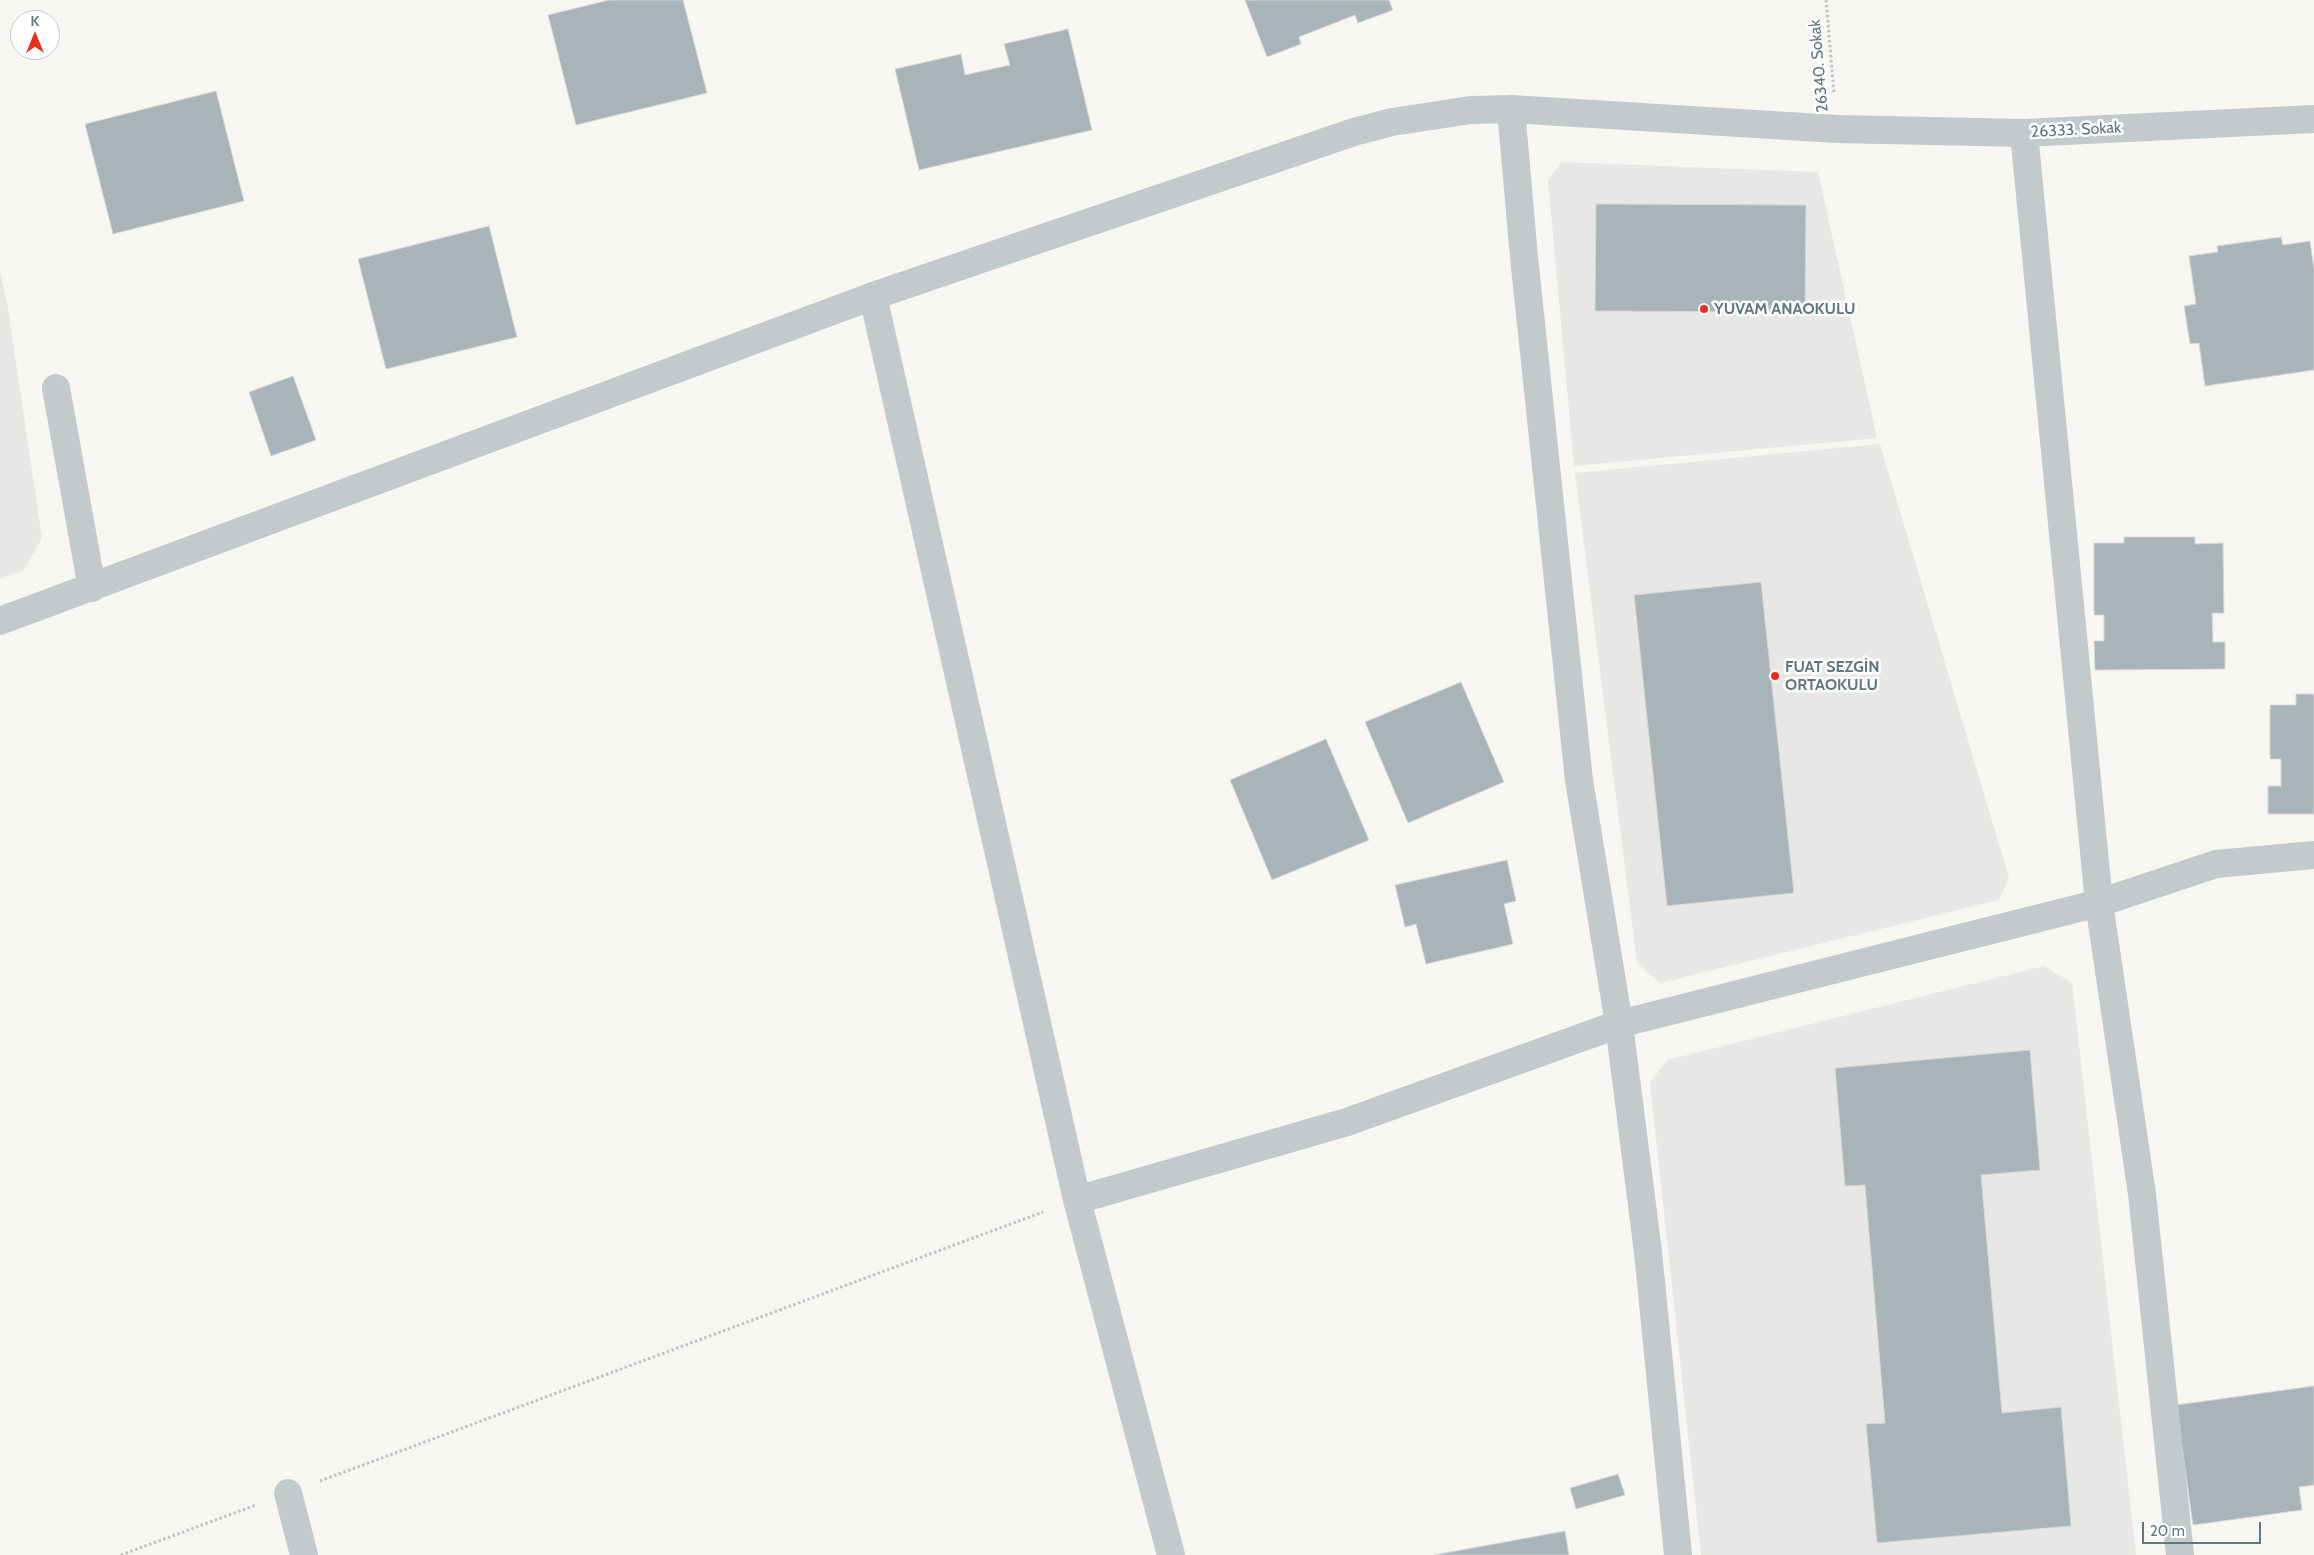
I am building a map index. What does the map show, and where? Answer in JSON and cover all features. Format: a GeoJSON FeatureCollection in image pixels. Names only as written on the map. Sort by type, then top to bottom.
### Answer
{"type":"FeatureCollection","features":[{"type":"Feature","properties":{"kind":"street","name":"26333. Sokak"},"geometry":{"type":"LineString","coordinates":[[0,621],[874,296],[1354,132],[1432,115],[1471,110],[1510,109],[1838,129],[2024,133],[2314,119]]}},
{"type":"Feature","properties":{"kind":"street"},"geometry":{"type":"LineString","coordinates":[[1510,109],[1579,780],[1619,1024],[1648,1252],[1678,1555]]}},
{"type":"Feature","properties":{"kind":"street"},"geometry":{"type":"LineString","coordinates":[[2024,133],[2099,903],[2142,1194],[2180,1555]]}},
{"type":"Feature","properties":{"kind":"street"},"geometry":{"type":"LineString","coordinates":[[874,296],[1077,1200],[1172,1555]]}},
{"type":"Feature","properties":{"kind":"street"},"geometry":{"type":"LineString","coordinates":[[56,388],[92,588]]}},
{"type":"Feature","properties":{"kind":"street"},"geometry":{"type":"LineString","coordinates":[[1077,1200],[1347,1122],[1619,1024],[2099,903],[2216,864],[2314,855]]}},
{"type":"Feature","properties":{"kind":"street"},"geometry":{"type":"LineString","coordinates":[[288,1493],[304,1555]]}},
{"type":"Feature","properties":{"kind":"path","name":"26340. Sokak"},"geometry":{"type":"LineString","coordinates":[[1826,0],[1838,129]]}},
{"type":"Feature","properties":{"kind":"path"},"geometry":{"type":"LineString","coordinates":[[121,1555],[1077,1200]]}},
{"type":"Feature","properties":{"kind":"shaded area","name":"YUVAM ANAOKULU"},"geometry":{"type":"Polygon","coordinates":[[[1561,162],[1818,172],[1877,438],[1574,466],[1548,180],[1561,162]]]}},
{"type":"Feature","properties":{"kind":"shaded area"},"geometry":{"type":"Polygon","coordinates":[[[0,272],[7,302],[42,538],[24,570],[0,579],[0,272]]]}},
{"type":"Feature","properties":{"kind":"shaded area","name":"FUAT SEZGİN ORTAOKULU"},"geometry":{"type":"Polygon","coordinates":[[[1880,444],[2009,878],[1999,900],[1660,983],[1637,963],[1575,473],[1880,444]]]}},
{"type":"Feature","properties":{"kind":"shaded area"},"geometry":{"type":"Polygon","coordinates":[[[2044,966],[2072,983],[2136,1555],[1701,1555],[1650,1083],[1667,1060],[2044,966]]]}},
{"type":"Feature","properties":{"kind":"building"},"geometry":{"type":"Polygon","coordinates":[[[609,0],[683,0],[707,93],[576,125],[548,15],[609,0]]]}},
{"type":"Feature","properties":{"kind":"building"},"geometry":{"type":"Polygon","coordinates":[[[1245,0],[1389,0],[1393,10],[1358,23],[1355,15],[1299,37],[1301,44],[1267,57],[1245,0]]]}},
{"type":"Feature","properties":{"kind":"building"},"geometry":{"type":"Polygon","coordinates":[[[1068,29],[1092,130],[919,170],[895,69],[961,54],[965,75],[1010,65],[1004,44],[1068,29]]]}},
{"type":"Feature","properties":{"kind":"building"},"geometry":{"type":"Polygon","coordinates":[[[216,91],[244,201],[113,234],[85,124],[216,91]]]}},
{"type":"Feature","properties":{"kind":"building"},"geometry":{"type":"Polygon","coordinates":[[[1596,204],[1806,205],[1805,312],[1595,311],[1596,204]]]}},
{"type":"Feature","properties":{"kind":"building"},"geometry":{"type":"Polygon","coordinates":[[[489,226],[517,337],[386,369],[358,259],[489,226]]]}},
{"type":"Feature","properties":{"kind":"building"},"geometry":{"type":"Polygon","coordinates":[[[2281,237],[2283,245],[2310,241],[2314,269],[2314,370],[2205,386],[2199,343],[2190,344],[2184,306],[2196,304],[2189,256],[2218,252],[2217,246],[2281,237]]]}},
{"type":"Feature","properties":{"kind":"building"},"geometry":{"type":"Polygon","coordinates":[[[293,376],[316,440],[271,456],[249,392],[293,376]]]}},
{"type":"Feature","properties":{"kind":"building"},"geometry":{"type":"Polygon","coordinates":[[[2124,537],[2195,537],[2195,544],[2223,543],[2224,613],[2212,613],[2213,642],[2225,642],[2225,669],[2095,670],[2094,641],[2104,641],[2104,615],[2094,615],[2094,543],[2124,543],[2124,537]]]}},
{"type":"Feature","properties":{"kind":"building"},"geometry":{"type":"Polygon","coordinates":[[[1761,582],[1794,893],[1667,906],[1634,595],[1761,582]]]}},
{"type":"Feature","properties":{"kind":"building"},"geometry":{"type":"Polygon","coordinates":[[[1461,682],[1504,782],[1408,823],[1365,722],[1461,682]]]}},
{"type":"Feature","properties":{"kind":"building"},"geometry":{"type":"Polygon","coordinates":[[[2296,694],[2314,694],[2314,814],[2268,814],[2268,786],[2281,786],[2281,759],[2270,759],[2270,705],[2296,705],[2296,694]]]}},
{"type":"Feature","properties":{"kind":"building"},"geometry":{"type":"Polygon","coordinates":[[[1326,739],[1369,840],[1272,880],[1230,780],[1326,739]]]}},
{"type":"Feature","properties":{"kind":"building"},"geometry":{"type":"Polygon","coordinates":[[[1507,860],[1516,901],[1504,904],[1513,944],[1426,964],[1416,924],[1405,927],[1395,885],[1507,860]]]}},
{"type":"Feature","properties":{"kind":"building"},"geometry":{"type":"Polygon","coordinates":[[[2030,1050],[2040,1170],[1981,1175],[2002,1413],[2061,1407],[2071,1526],[1877,1543],[1866,1424],[1885,1423],[1865,1185],[1845,1186],[1835,1068],[2030,1050]]]}},
{"type":"Feature","properties":{"kind":"building"},"geometry":{"type":"Polygon","coordinates":[[[2314,1386],[2314,1485],[2299,1487],[2302,1510],[2193,1525],[2176,1405],[2314,1386]]]}},
{"type":"Feature","properties":{"kind":"building"},"geometry":{"type":"Polygon","coordinates":[[[1618,1474],[1625,1495],[1576,1509],[1570,1488],[1618,1474]]]}},
{"type":"Feature","properties":{"kind":"building"},"geometry":{"type":"Polygon","coordinates":[[[1565,1531],[1569,1555],[1434,1555],[1565,1531]]]}},
{"type":"Feature","properties":{"kind":"place","name":"YUVAM ANAOKULU"},"geometry":{"type":"Point","coordinates":[1704,309]}},
{"type":"Feature","properties":{"kind":"place","name":"FUAT SEZGİN ORTAOKULU"},"geometry":{"type":"Point","coordinates":[1775,676]}}]}
